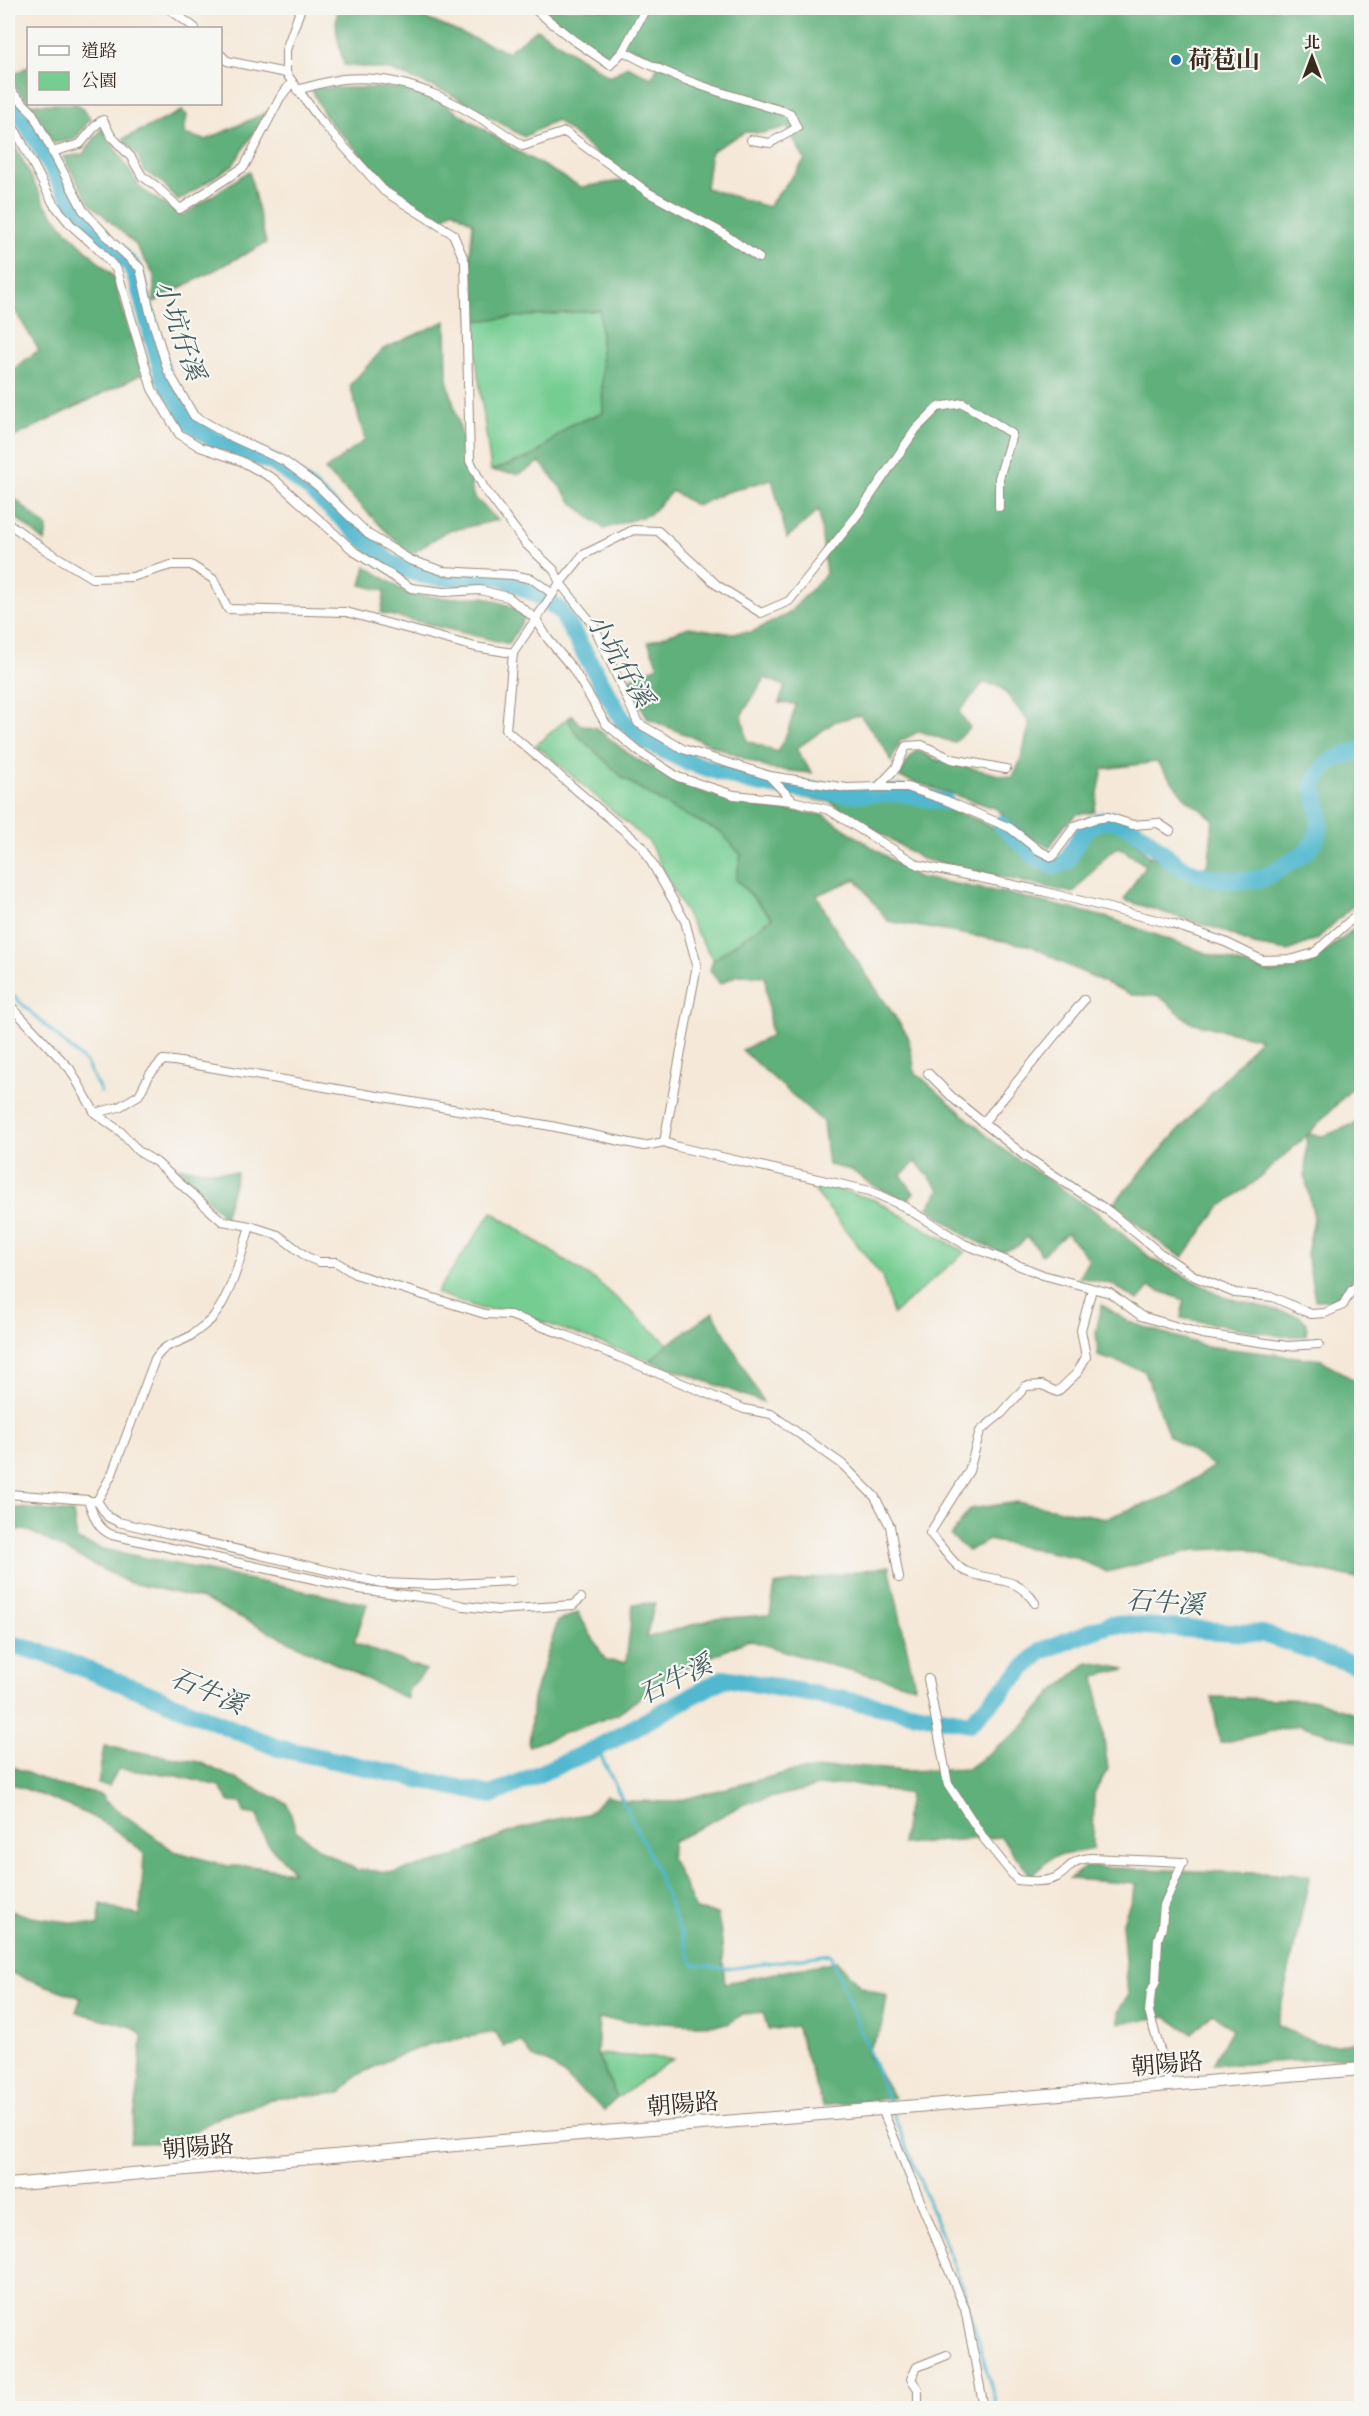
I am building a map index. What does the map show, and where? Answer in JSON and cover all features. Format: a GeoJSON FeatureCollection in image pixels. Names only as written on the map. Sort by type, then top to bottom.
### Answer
{"type":"FeatureCollection","features":[{"type":"Feature","properties":{"kind":"main road","name":"朝陽路"},"geometry":{"type":"LineString","coordinates":[[8,2185],[1362,2069]]}},
{"type":"Feature","properties":{"kind":"street"},"geometry":{"type":"LineString","coordinates":[[168,8],[194,27]]}},
{"type":"Feature","properties":{"kind":"street"},"geometry":{"type":"LineString","coordinates":[[301,8],[286,50],[286,73],[320,120],[384,191],[453,234],[465,262],[470,461],[484,488],[519,535],[554,570],[560,583],[594,626],[638,723],[683,749],[770,776],[847,788],[907,787],[945,800],[1010,828],[1038,850],[1052,857],[1075,826],[1094,819],[1108,817],[1133,825],[1158,824],[1170,831]]}},
{"type":"Feature","properties":{"kind":"street"},"geometry":{"type":"LineString","coordinates":[[532,8],[572,39],[610,64],[623,51],[646,8]]}},
{"type":"Feature","properties":{"kind":"street"},"geometry":{"type":"LineString","coordinates":[[623,51],[643,62],[704,86],[790,113],[797,128],[770,142],[751,140]]}},
{"type":"Feature","properties":{"kind":"street"},"geometry":{"type":"LineString","coordinates":[[222,56],[227,61],[286,73]]}},
{"type":"Feature","properties":{"kind":"street"},"geometry":{"type":"LineString","coordinates":[[52,152],[80,144],[103,120],[111,136],[131,157],[142,176],[180,209],[244,166],[280,98],[295,86],[343,79],[391,80],[442,97],[490,123],[523,146],[566,132],[649,193],[721,232],[759,258]]}},
{"type":"Feature","properties":{"kind":"street"},"geometry":{"type":"LineString","coordinates":[[8,88],[32,112],[83,210],[140,268],[150,312],[168,371],[194,416],[284,461],[318,486],[368,534],[410,560],[443,571],[532,579],[553,594]]}},
{"type":"Feature","properties":{"kind":"street"},"geometry":{"type":"LineString","coordinates":[[8,122],[17,133],[53,203],[71,225],[117,270],[152,389],[179,434],[200,447],[241,461],[274,479],[355,552],[411,588],[444,592],[480,590],[508,597],[536,619],[548,639],[573,669],[606,724],[638,751],[678,777],[734,795],[793,801],[829,810],[918,865],[941,872],[1042,891],[1162,921],[1225,942],[1262,960],[1294,959],[1314,953],[1362,910]]}},
{"type":"Feature","properties":{"kind":"street"},"geometry":{"type":"LineString","coordinates":[[664,1142],[697,965],[685,921],[642,846],[506,730],[513,652],[560,583],[584,555],[633,530],[658,531],[717,585],[761,613],[789,601],[858,514],[916,429],[938,407],[963,404],[1012,434],[999,478],[999,507]]}},
{"type":"Feature","properties":{"kind":"street"},"geometry":{"type":"LineString","coordinates":[[8,523],[44,549],[92,578],[132,577],[171,565],[191,565],[213,579],[228,609],[345,612],[475,647],[513,652]]}},
{"type":"Feature","properties":{"kind":"street"},"geometry":{"type":"LineString","coordinates":[[878,787],[896,768],[906,746],[922,745],[952,759],[1006,768]]}},
{"type":"Feature","properties":{"kind":"street"},"geometry":{"type":"LineString","coordinates":[[770,776],[793,801]]}},
{"type":"Feature","properties":{"kind":"street"},"geometry":{"type":"LineString","coordinates":[[983,1123],[1084,1000]]}},
{"type":"Feature","properties":{"kind":"street"},"geometry":{"type":"LineString","coordinates":[[8,1003],[70,1069],[95,1113],[121,1132],[138,1151],[156,1162],[222,1221],[250,1226],[278,1235],[308,1257],[319,1262],[336,1262],[355,1274],[485,1314],[510,1315],[568,1336],[744,1409],[771,1414],[842,1464],[875,1497],[890,1526],[898,1578]]}},
{"type":"Feature","properties":{"kind":"street"},"geometry":{"type":"LineString","coordinates":[[95,1113],[119,1107],[139,1095],[150,1074],[163,1060],[174,1060],[551,1126],[644,1146],[664,1142],[870,1191],[903,1206],[964,1244],[1043,1275],[1110,1293],[1142,1316],[1202,1334],[1288,1346],[1319,1344]]}},
{"type":"Feature","properties":{"kind":"street"},"geometry":{"type":"LineString","coordinates":[[928,1073],[955,1100],[1025,1156],[1110,1212],[1160,1253],[1196,1276],[1235,1293],[1273,1297],[1311,1314],[1325,1313],[1343,1305],[1351,1291],[1362,1281]]}},
{"type":"Feature","properties":{"kind":"street"},"geometry":{"type":"LineString","coordinates":[[250,1226],[242,1254],[223,1301],[213,1318],[189,1337],[162,1348],[155,1359],[112,1474],[92,1501],[96,1522],[102,1531],[359,1589],[498,1610],[573,1605],[581,1598]]}},
{"type":"Feature","properties":{"kind":"street"},"geometry":{"type":"LineString","coordinates":[[1035,1603],[1026,1589],[1003,1580],[963,1570],[930,1533],[969,1471],[980,1431],[1002,1413],[1026,1386],[1042,1385],[1057,1392],[1077,1373],[1086,1357],[1081,1330],[1092,1288]]}},
{"type":"Feature","properties":{"kind":"street"},"geometry":{"type":"LineString","coordinates":[[8,1494],[92,1501],[108,1517],[118,1522],[382,1583],[434,1586],[512,1581]]}},
{"type":"Feature","properties":{"kind":"street"},"geometry":{"type":"LineString","coordinates":[[928,1679],[948,1784],[985,1839],[1017,1880],[1055,1878],[1076,1860],[1091,1858],[1183,1862],[1164,1905],[1162,1927],[1158,1939],[1156,1981],[1151,1992],[1149,2012],[1170,2085]]}},
{"type":"Feature","properties":{"kind":"street"},"geometry":{"type":"LineString","coordinates":[[882,2109],[965,2309],[984,2409]]}},
{"type":"Feature","properties":{"kind":"street"},"geometry":{"type":"LineString","coordinates":[[912,2409],[918,2405],[918,2389],[911,2379],[917,2367],[947,2355]]}},
{"type":"Feature","properties":{"kind":"green space"},"geometry":{"type":"Polygon","coordinates":[[[339,8],[400,8],[507,52],[537,29],[610,77],[627,66],[652,78],[662,57],[655,58],[619,43],[608,55],[540,9],[1361,8],[1361,898],[1317,939],[1288,951],[1253,945],[1224,931],[1124,900],[1145,865],[1118,847],[1109,853],[1073,893],[922,859],[830,802],[798,797],[798,788],[909,794],[980,821],[1005,834],[1033,852],[1046,866],[1057,865],[1083,830],[1095,825],[1108,826],[1130,835],[1149,856],[1148,859],[1151,856],[1201,877],[1209,860],[1213,819],[1185,798],[1157,762],[1103,769],[1094,812],[1077,814],[1063,827],[1049,848],[1031,838],[995,808],[899,777],[917,750],[934,759],[1012,778],[1020,762],[1030,723],[1000,686],[983,683],[959,712],[970,728],[954,743],[920,731],[900,741],[891,762],[884,747],[860,715],[836,721],[796,749],[812,773],[770,769],[648,719],[627,680],[658,666],[648,642],[689,627],[727,633],[752,632],[788,614],[826,574],[819,510],[787,538],[772,479],[724,493],[697,506],[672,491],[650,514],[604,529],[573,503],[540,462],[520,474],[491,471],[535,455],[570,425],[603,413],[600,310],[471,321],[470,256],[473,223],[453,210],[441,220],[393,188],[326,118],[311,88],[419,88],[519,152],[581,187],[628,180],[556,120],[524,137],[449,93],[390,70],[344,65],[337,36],[339,8]],[[787,127],[763,133],[745,132],[711,151],[706,188],[768,207],[805,160],[787,127]],[[765,678],[742,714],[747,741],[778,752],[788,731],[796,704],[779,703],[785,686],[765,678]]]}},
{"type":"Feature","properties":{"kind":"green space"},"geometry":{"type":"Polygon","coordinates":[[[27,67],[27,101],[9,78],[27,67]]]}},
{"type":"Feature","properties":{"kind":"green space"},"geometry":{"type":"Polygon","coordinates":[[[31,105],[78,105],[91,118],[74,140],[53,143],[31,105]]]}},
{"type":"Feature","properties":{"kind":"green space"},"geometry":{"type":"Polygon","coordinates":[[[182,111],[187,115],[184,134],[206,140],[267,112],[233,165],[178,201],[162,182],[144,171],[138,156],[123,139],[182,111]]]}},
{"type":"Feature","properties":{"kind":"green space"},"geometry":{"type":"Polygon","coordinates":[[[102,128],[141,189],[182,216],[249,171],[266,243],[154,302],[154,275],[135,244],[90,203],[63,157],[83,154],[102,128]]]}},
{"type":"Feature","properties":{"kind":"green space"},"geometry":{"type":"Polygon","coordinates":[[[8,132],[46,206],[65,229],[113,276],[142,374],[8,440],[8,373],[39,350],[8,299],[8,132]]]}},
{"type":"Feature","properties":{"kind":"green space"},"geometry":{"type":"Polygon","coordinates":[[[600,310],[603,413],[570,425],[535,455],[491,471],[471,321],[600,310]]]}},
{"type":"Feature","properties":{"kind":"green space"},"geometry":{"type":"Polygon","coordinates":[[[446,321],[447,379],[467,455],[473,496],[498,520],[445,532],[410,555],[325,470],[365,440],[350,385],[383,349],[446,321]]]}},
{"type":"Feature","properties":{"kind":"green space"},"geometry":{"type":"Polygon","coordinates":[[[8,493],[47,527],[45,542],[8,511],[8,493]]]}},
{"type":"Feature","properties":{"kind":"green space"},"geometry":{"type":"Polygon","coordinates":[[[366,566],[408,594],[443,598],[484,597],[513,607],[525,617],[509,644],[381,613],[385,591],[361,585],[366,566]]]}},
{"type":"Feature","properties":{"kind":"green space"},"geometry":{"type":"Polygon","coordinates":[[[573,715],[579,724],[596,728],[634,758],[696,790],[758,807],[824,815],[917,877],[1005,893],[1109,918],[1212,955],[1271,973],[1308,965],[1361,923],[1361,1079],[1308,1134],[1324,1136],[1361,1121],[1361,1270],[1336,1300],[1315,1300],[1307,1254],[1314,1218],[1305,1176],[1307,1135],[1252,1184],[1220,1207],[1183,1257],[1168,1249],[1113,1204],[1260,1039],[1190,1022],[1159,996],[1132,995],[1032,946],[888,921],[856,879],[817,895],[834,927],[908,1036],[915,1072],[1001,1148],[1095,1211],[1152,1259],[1224,1297],[1299,1316],[1307,1323],[1306,1336],[1281,1336],[1181,1318],[1184,1300],[1149,1287],[1138,1300],[1111,1284],[1079,1277],[1089,1259],[1067,1233],[1042,1255],[1028,1237],[1016,1247],[1000,1252],[968,1237],[928,1208],[940,1189],[916,1162],[901,1175],[914,1193],[907,1201],[872,1185],[851,1170],[828,1165],[823,1122],[742,1050],[771,1036],[765,976],[737,975],[720,984],[710,970],[713,960],[772,918],[736,879],[741,855],[721,832],[673,809],[623,778],[575,732],[568,718],[573,715]]]}},
{"type":"Feature","properties":{"kind":"green space"},"geometry":{"type":"Polygon","coordinates":[[[568,718],[575,732],[623,778],[673,809],[721,832],[742,855],[736,879],[772,918],[713,960],[689,920],[649,842],[536,745],[568,718]]]}},
{"type":"Feature","properties":{"kind":"green space"},"geometry":{"type":"Polygon","coordinates":[[[177,1167],[237,1173],[224,1218],[224,1217],[177,1167]]]}},
{"type":"Feature","properties":{"kind":"green space"},"geometry":{"type":"Polygon","coordinates":[[[807,1181],[875,1200],[965,1252],[893,1314],[882,1276],[807,1181]]]}},
{"type":"Feature","properties":{"kind":"green space"},"geometry":{"type":"Polygon","coordinates":[[[492,1212],[598,1282],[668,1344],[650,1361],[507,1309],[482,1309],[436,1293],[492,1212]]]}},
{"type":"Feature","properties":{"kind":"green space"},"geometry":{"type":"Polygon","coordinates":[[[1102,1305],[1129,1322],[1205,1346],[1322,1360],[1361,1385],[1361,1580],[1283,1562],[1248,1548],[1194,1550],[1107,1572],[1074,1557],[988,1540],[968,1551],[951,1536],[970,1509],[1018,1502],[1106,1518],[1170,1495],[1214,1466],[1169,1436],[1145,1371],[1098,1356],[1096,1331],[1102,1305]]]}},
{"type":"Feature","properties":{"kind":"green space"},"geometry":{"type":"Polygon","coordinates":[[[713,1312],[763,1402],[650,1361],[668,1344],[713,1312]]]}},
{"type":"Feature","properties":{"kind":"green space"},"geometry":{"type":"Polygon","coordinates":[[[8,1507],[73,1513],[77,1540],[103,1549],[367,1604],[354,1643],[426,1670],[409,1689],[407,1699],[203,1599],[127,1582],[29,1531],[8,1528],[8,1507]]]}},
{"type":"Feature","properties":{"kind":"green space"},"geometry":{"type":"Polygon","coordinates":[[[889,1566],[915,1686],[833,1666],[749,1640],[673,1673],[618,1714],[529,1746],[533,1698],[558,1621],[578,1613],[606,1661],[626,1662],[633,1604],[655,1603],[646,1638],[713,1619],[770,1615],[775,1585],[889,1566]]]}},
{"type":"Feature","properties":{"kind":"green space"},"geometry":{"type":"Polygon","coordinates":[[[1088,1662],[1126,1669],[1095,1676],[1108,1769],[1094,1793],[1093,1849],[1052,1857],[1031,1876],[1001,1837],[902,1844],[909,1794],[854,1784],[820,1786],[744,1804],[673,1842],[670,1858],[696,1910],[717,1914],[722,1940],[725,1983],[837,1961],[860,1986],[887,1996],[882,2028],[866,2052],[894,2098],[823,2106],[796,2026],[768,2030],[763,2012],[743,2014],[728,2024],[695,2025],[599,2019],[597,2054],[617,2098],[604,2110],[548,2062],[533,2058],[522,2042],[504,2046],[495,2032],[430,2044],[392,2058],[354,2077],[341,2093],[270,2099],[258,2105],[225,2114],[193,2132],[189,2143],[130,2143],[138,2091],[142,2035],[133,2027],[76,2012],[81,1998],[8,1972],[8,1910],[31,1917],[98,1926],[101,1904],[140,1916],[144,1854],[97,1819],[8,1782],[8,1765],[53,1784],[101,1795],[105,1801],[174,1851],[228,1866],[250,1866],[293,1872],[266,1841],[259,1815],[244,1813],[242,1803],[229,1802],[219,1786],[173,1775],[118,1769],[109,1786],[98,1784],[104,1746],[199,1762],[287,1803],[296,1830],[319,1849],[357,1870],[396,1872],[449,1859],[510,1832],[552,1820],[587,1814],[606,1796],[627,1801],[673,1802],[789,1772],[855,1766],[905,1771],[967,1769],[1020,1730],[1052,1693],[1088,1662]]]}},
{"type":"Feature","properties":{"kind":"green space"},"geometry":{"type":"Polygon","coordinates":[[[1212,1697],[1315,1700],[1361,1714],[1361,1743],[1299,1725],[1220,1743],[1212,1697]]]}},
{"type":"Feature","properties":{"kind":"green space"},"geometry":{"type":"Polygon","coordinates":[[[1085,1867],[1310,1875],[1277,2025],[1307,2039],[1328,2044],[1349,2044],[1361,2040],[1361,2056],[1213,2064],[1232,2029],[1213,2013],[1192,2033],[1166,2017],[1119,2023],[1118,2012],[1128,1995],[1122,1924],[1137,1884],[1069,1879],[1085,1867]]]}},
{"type":"Feature","properties":{"kind":"green space"},"geometry":{"type":"Polygon","coordinates":[[[597,2054],[673,2059],[617,2098],[597,2054]]]}},
{"type":"Feature","properties":{"kind":"waterway","name":"小坑仔溪"},"geometry":{"type":"LineString","coordinates":[[8,96],[69,197],[107,243],[131,265],[164,379],[192,424],[214,440],[274,463],[310,489],[390,563],[422,575],[454,579],[500,576],[536,594],[560,610],[623,721],[645,741],[686,761],[751,782],[850,794],[902,793],[945,802]]}},
{"type":"Feature","properties":{"kind":"waterway","name":"小坑仔溪"},"geometry":{"type":"LineString","coordinates":[[1001,824],[1035,856],[1054,866],[1066,862],[1089,827],[1101,821],[1111,820],[1132,828],[1186,870],[1218,879],[1253,880],[1270,875],[1310,848],[1320,826],[1313,786],[1317,778],[1332,761],[1362,750]]}},
{"type":"Feature","properties":{"kind":"waterway"},"geometry":{"type":"LineString","coordinates":[[8,991],[86,1063],[101,1092]]}},
{"type":"Feature","properties":{"kind":"waterway","name":"石牛溪"},"geometry":{"type":"LineString","coordinates":[[8,1643],[49,1655],[152,1695],[278,1748],[491,1795],[597,1748],[725,1678],[970,1723],[1041,1651],[1111,1624],[1263,1634],[1362,1667]]}},
{"type":"Feature","properties":{"kind":"waterway"},"geometry":{"type":"LineString","coordinates":[[597,1748],[653,1862],[693,1964],[728,1969],[830,1954],[890,2104]]}},
{"type":"Feature","properties":{"kind":"waterway"},"geometry":{"type":"LineString","coordinates":[[892,2111],[963,2287],[968,2306]]}},
{"type":"Feature","properties":{"kind":"waterway"},"geometry":{"type":"LineString","coordinates":[[970,2312],[997,2408]]}},
{"type":"Feature","properties":{"kind":"place","name":"荷苞山"},"geometry":{"type":"Point","coordinates":[1176,60]}}]}
